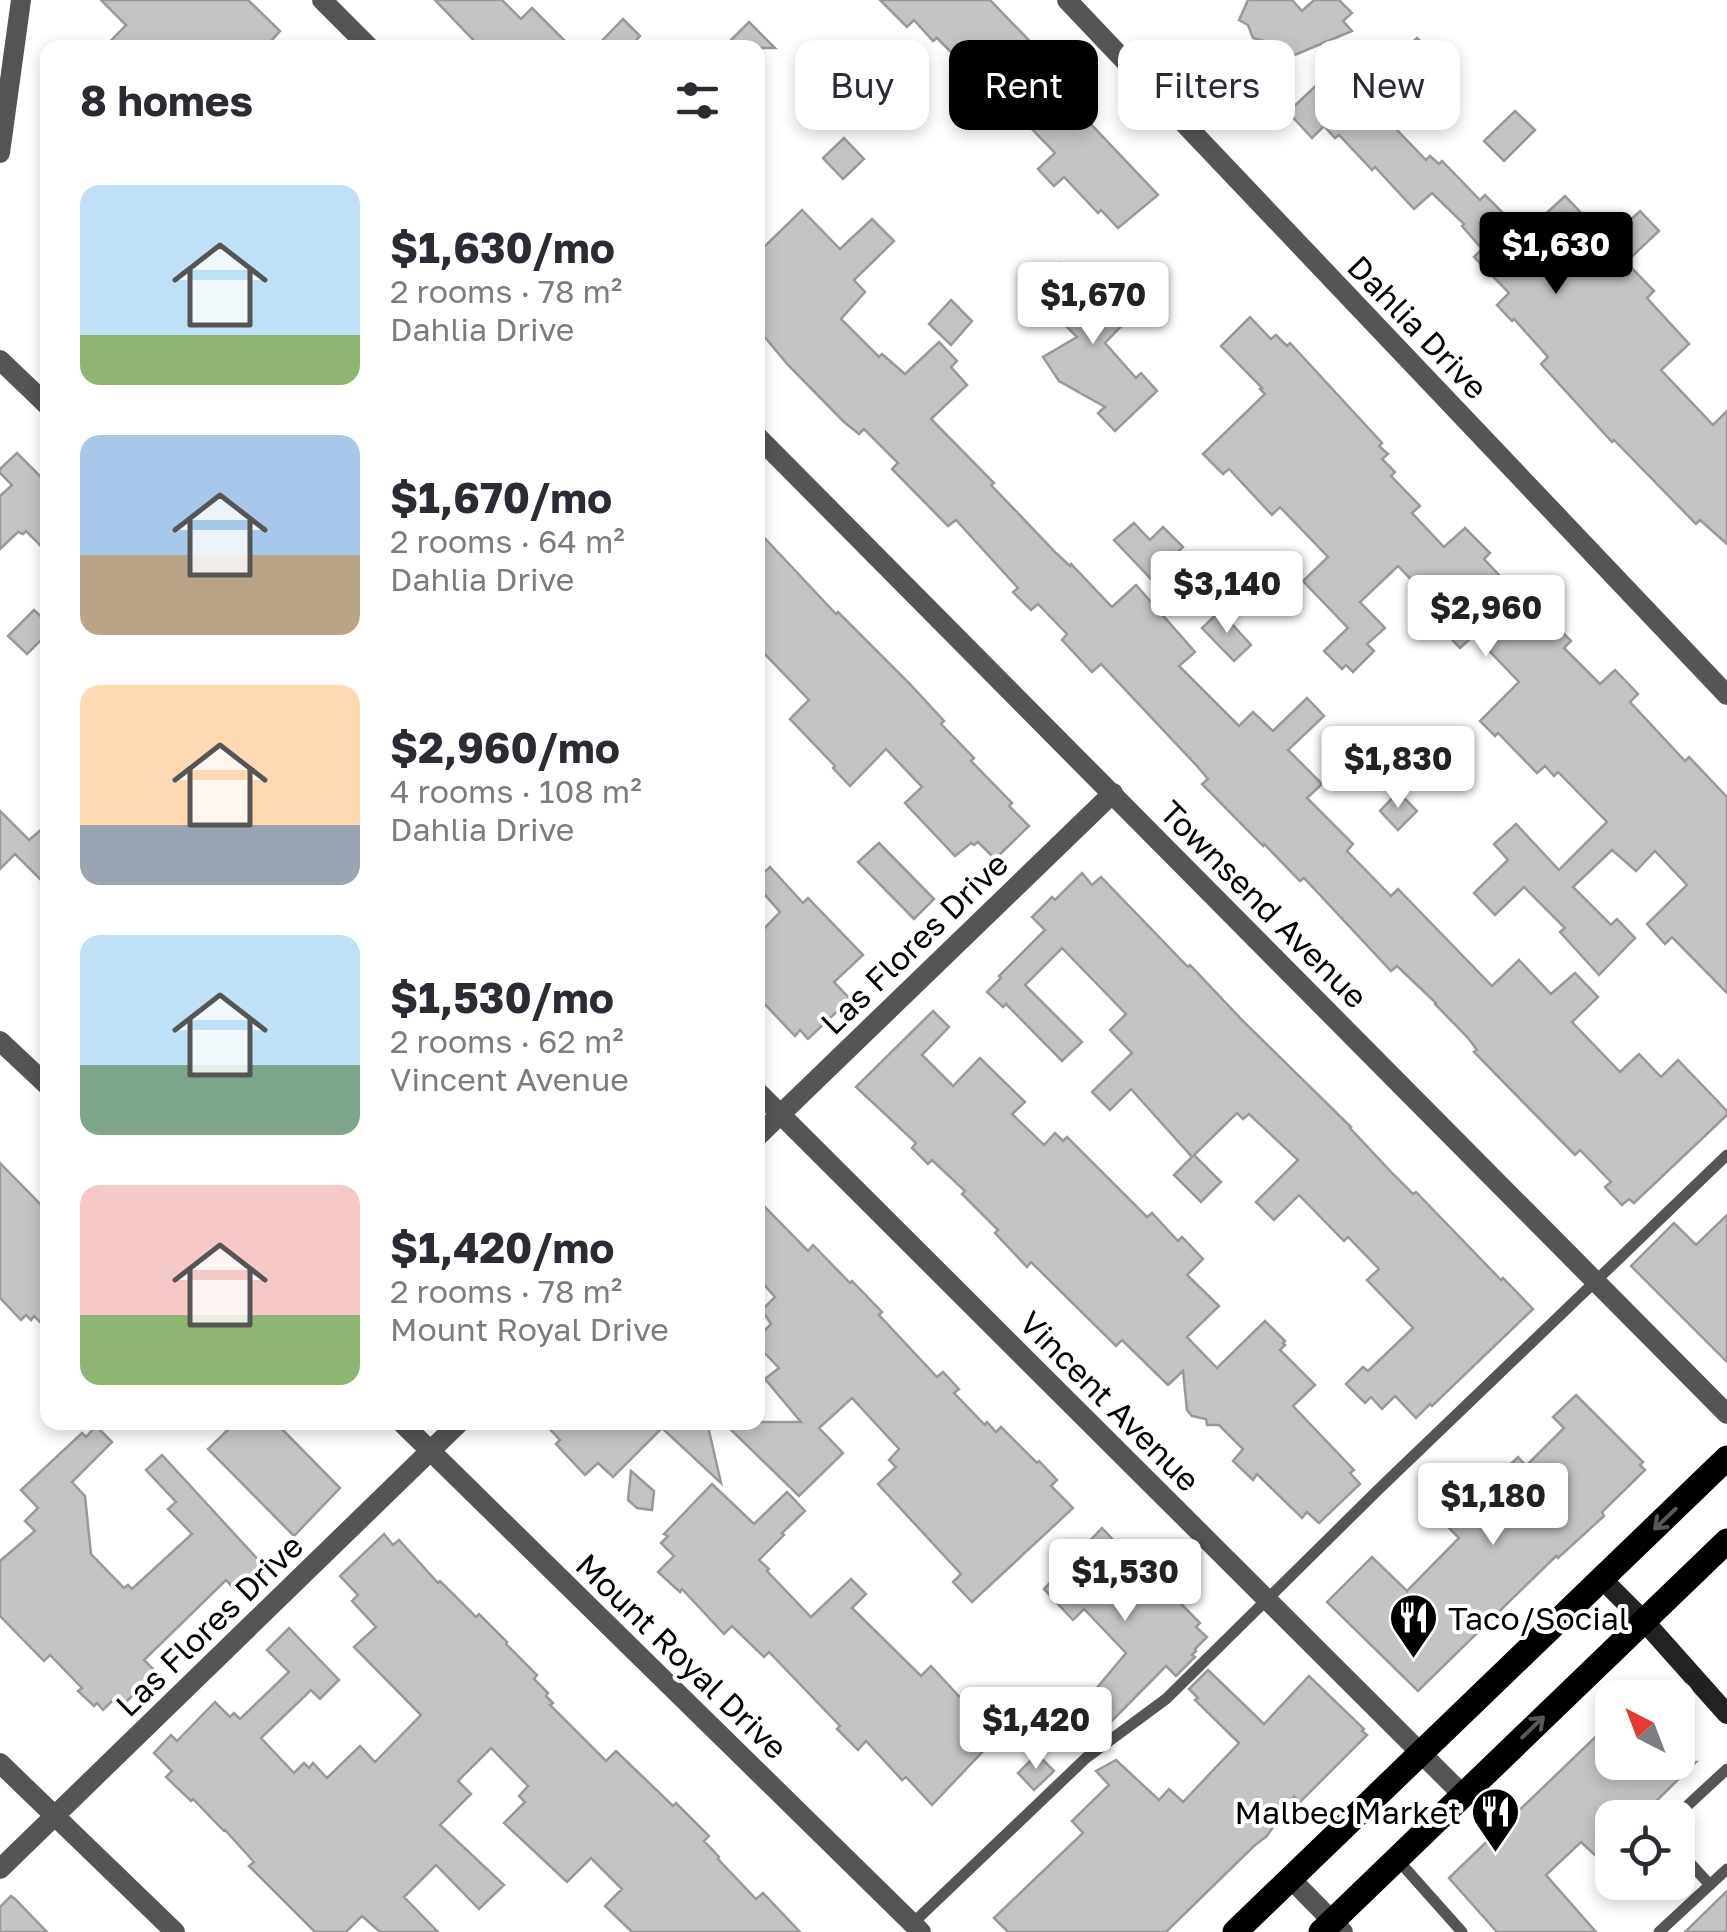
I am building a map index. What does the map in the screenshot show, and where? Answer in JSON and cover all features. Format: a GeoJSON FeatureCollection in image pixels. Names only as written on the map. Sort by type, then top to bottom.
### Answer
{"type":"FeatureCollection","features":[{"type":"Feature","properties":{"kind":"main road"},"geometry":{"type":"LineString","coordinates":[[1236,1932],[1727,1458]]}},
{"type":"Feature","properties":{"kind":"main road"},"geometry":{"type":"LineString","coordinates":[[1332,1928],[1463,1795],[1727,1541]]}},
{"type":"Feature","properties":{"kind":"street"},"geometry":{"type":"LineString","coordinates":[[0,153],[20,0]]}},
{"type":"Feature","properties":{"kind":"street"},"geometry":{"type":"LineString","coordinates":[[322,0],[362,40]]}},
{"type":"Feature","properties":{"kind":"street","name":"Dahlia Drive"},"geometry":{"type":"LineString","coordinates":[[1067,0],[1727,695]]}},
{"type":"Feature","properties":{"kind":"street"},"geometry":{"type":"LineString","coordinates":[[0,360],[40,398]]}},
{"type":"Feature","properties":{"kind":"street","name":"Townsend Avenue"},"geometry":{"type":"LineString","coordinates":[[765,444],[1727,1414]]}},
{"type":"Feature","properties":{"kind":"street","name":"Las Flores Drive"},"geometry":{"type":"LineString","coordinates":[[765,1129],[1112,793]]}},
{"type":"Feature","properties":{"kind":"street"},"geometry":{"type":"LineString","coordinates":[[0,1041],[40,1078]]}},
{"type":"Feature","properties":{"kind":"street","name":"Vincent Avenue"},"geometry":{"type":"LineString","coordinates":[[765,1099],[1463,1795]]}},
{"type":"Feature","properties":{"kind":"street","name":"Mount Royal Drive"},"geometry":{"type":"LineString","coordinates":[[410,1430],[917,1928]]}},
{"type":"Feature","properties":{"kind":"street","name":"Las Flores Drive"},"geometry":{"type":"LineString","coordinates":[[0,1870],[452,1430]]}},
{"type":"Feature","properties":{"kind":"street"},"geometry":{"type":"LineString","coordinates":[[1602,1579],[1727,1714]]}},
{"type":"Feature","properties":{"kind":"street"},"geometry":{"type":"LineString","coordinates":[[0,1763],[174,1932]]}},
{"type":"Feature","properties":{"kind":"street"},"geometry":{"type":"LineString","coordinates":[[1292,1879],[1332,1928]]}},
{"type":"Feature","properties":{"kind":"lane"},"geometry":{"type":"LineString","coordinates":[[917,1928],[1086,1758],[1166,1699],[1727,1155]]}},
{"type":"Feature","properties":{"kind":"lane"},"geometry":{"type":"LineString","coordinates":[[1693,1800],[1727,1769]]}},
{"type":"Feature","properties":{"kind":"lane"},"geometry":{"type":"LineString","coordinates":[[1397,1860],[1462,1932]]}},
{"type":"Feature","properties":{"kind":"lane"},"geometry":{"type":"LineString","coordinates":[[1695,1869],[1710,1885]]}},
{"type":"Feature","properties":{"kind":"lane"},"geometry":{"type":"LineString","coordinates":[[1659,1932],[1727,1869]]}},
{"type":"Feature","properties":{"kind":"building"},"geometry":{"type":"Polygon","coordinates":[[[101,0],[248,0],[280,31],[272,40],[112,40],[126,25],[101,0]]]}},
{"type":"Feature","properties":{"kind":"building"},"geometry":{"type":"Polygon","coordinates":[[[435,0],[502,0],[521,19],[532,8],[564,40],[473,40],[435,0]]]}},
{"type":"Feature","properties":{"kind":"building"},"geometry":{"type":"Polygon","coordinates":[[[880,0],[990,0],[1029,40],[949,40],[949,50],[937,38],[933,41],[914,20],[907,27],[880,0]]]}},
{"type":"Feature","properties":{"kind":"building"},"geometry":{"type":"Polygon","coordinates":[[[1248,0],[1292,0],[1302,11],[1314,0],[1339,0],[1352,13],[1343,21],[1352,31],[1330,40],[1315,40],[1315,46],[1295,55],[1295,40],[1253,38],[1248,25],[1239,20],[1248,0]]]}},
{"type":"Feature","properties":{"kind":"building"},"geometry":{"type":"Polygon","coordinates":[[[623,19],[640,36],[636,40],[603,40],[623,19]]]}},
{"type":"Feature","properties":{"kind":"building"},"geometry":{"type":"Polygon","coordinates":[[[749,22],[775,48],[765,48],[765,40],[731,40],[749,22]]]}},
{"type":"Feature","properties":{"kind":"building"},"geometry":{"type":"Polygon","coordinates":[[[1315,86],[1315,130],[1320,130],[1312,138],[1295,120],[1295,105],[1315,86]]]}},
{"type":"Feature","properties":{"kind":"building"},"geometry":{"type":"Polygon","coordinates":[[[1515,111],[1535,130],[1504,161],[1484,141],[1515,111]]]}},
{"type":"Feature","properties":{"kind":"building"},"geometry":{"type":"Polygon","coordinates":[[[1033,130],[1097,130],[1158,195],[1118,228],[1064,177],[1054,186],[1038,169],[1055,153],[1033,130]]]}},
{"type":"Feature","properties":{"kind":"building"},"geometry":{"type":"Polygon","coordinates":[[[1328,130],[1397,130],[1426,160],[1430,156],[1439,164],[1442,161],[1480,200],[1485,195],[1526,232],[1565,196],[1608,241],[1640,211],[1659,231],[1626,262],[1654,291],[1647,298],[1689,344],[1661,370],[1713,425],[1727,411],[1727,544],[1700,520],[1696,524],[1612,442],[1541,364],[1548,357],[1497,305],[1509,293],[1474,257],[1482,249],[1464,224],[1432,193],[1414,209],[1375,167],[1372,170],[1339,135],[1335,138],[1328,130]]]}},
{"type":"Feature","properties":{"kind":"building"},"geometry":{"type":"Polygon","coordinates":[[[844,138],[864,159],[843,179],[823,158],[844,138]]]}},
{"type":"Feature","properties":{"kind":"building"},"geometry":{"type":"Polygon","coordinates":[[[802,210],[840,249],[872,219],[894,241],[854,280],[865,292],[841,319],[879,357],[882,354],[905,374],[939,342],[957,361],[951,367],[967,385],[931,419],[994,483],[991,485],[1112,607],[1136,585],[1195,652],[1179,666],[1239,726],[1253,712],[1273,731],[1307,698],[1324,716],[1288,750],[1322,784],[1307,798],[1353,844],[1347,851],[1391,896],[1398,889],[1492,986],[1519,960],[1551,994],[1575,973],[1598,997],[1572,1022],[1620,1072],[1639,1054],[1661,1077],[1678,1060],[1727,1115],[1634,1203],[1629,1199],[1622,1205],[1605,1187],[1611,1182],[1580,1150],[1575,1155],[1474,1052],[1477,1050],[1468,1038],[1436,1003],[1397,966],[1391,971],[1304,878],[1300,881],[1202,784],[1208,779],[1101,664],[1092,672],[1062,640],[1067,634],[1038,604],[1031,610],[1013,592],[1018,588],[956,520],[948,526],[892,469],[898,463],[864,429],[859,434],[844,422],[788,365],[765,337],[765,246],[802,210]]]}},
{"type":"Feature","properties":{"kind":"building"},"geometry":{"type":"Polygon","coordinates":[[[1060,263],[1098,302],[1111,290],[1136,311],[1105,343],[1136,378],[1141,373],[1157,391],[1115,431],[1098,413],[1105,407],[1059,381],[1043,357],[1077,337],[1031,291],[1060,263]]]}},
{"type":"Feature","properties":{"kind":"building"},"geometry":{"type":"Polygon","coordinates":[[[951,300],[972,321],[951,345],[929,324],[951,300]]]}},
{"type":"Feature","properties":{"kind":"building"},"geometry":{"type":"Polygon","coordinates":[[[1250,317],[1271,339],[1276,335],[1287,346],[1290,343],[1382,443],[1379,446],[1388,454],[1382,459],[1395,472],[1391,476],[1420,506],[1412,513],[1444,547],[1465,528],[1490,553],[1484,559],[1517,594],[1525,587],[1544,607],[1541,610],[1571,641],[1564,648],[1600,684],[1615,670],[1638,694],[1630,702],[1685,761],[1689,757],[1727,797],[1727,993],[1672,937],[1665,944],[1647,924],[1687,885],[1655,851],[1636,871],[1612,850],[1573,887],[1611,925],[1617,919],[1635,938],[1599,975],[1560,932],[1565,928],[1524,887],[1495,915],[1474,893],[1508,860],[1494,844],[1516,824],[1559,870],[1607,822],[1558,772],[1554,776],[1545,766],[1537,773],[1498,733],[1495,736],[1480,721],[1519,682],[1474,635],[1460,648],[1444,631],[1453,623],[1398,566],[1360,602],[1385,628],[1367,644],[1374,651],[1353,672],[1346,665],[1342,669],[1324,651],[1348,628],[1303,581],[1328,557],[1280,507],[1272,515],[1229,469],[1223,474],[1203,454],[1265,394],[1221,346],[1250,317]]]}},
{"type":"Feature","properties":{"kind":"building"},"geometry":{"type":"Polygon","coordinates":[[[17,453],[40,476],[40,545],[26,531],[18,532],[0,549],[0,496],[12,485],[0,469],[17,453]]]}},
{"type":"Feature","properties":{"kind":"building"},"geometry":{"type":"Polygon","coordinates":[[[1134,523],[1150,540],[1163,527],[1183,547],[1151,579],[1114,540],[1134,523]]]}},
{"type":"Feature","properties":{"kind":"building"},"geometry":{"type":"Polygon","coordinates":[[[765,538],[944,721],[941,724],[1029,826],[995,859],[978,842],[955,856],[905,803],[922,787],[886,749],[850,786],[833,768],[790,719],[809,700],[765,654],[765,538]]]}},
{"type":"Feature","properties":{"kind":"building"},"geometry":{"type":"Polygon","coordinates":[[[34,610],[40,616],[40,641],[27,654],[8,636],[34,610]]]}},
{"type":"Feature","properties":{"kind":"building"},"geometry":{"type":"Polygon","coordinates":[[[1220,611],[1251,645],[1234,661],[1202,628],[1220,611]]]}},
{"type":"Feature","properties":{"kind":"building"},"geometry":{"type":"Polygon","coordinates":[[[1398,792],[1417,811],[1398,830],[1380,811],[1398,792]]]}},
{"type":"Feature","properties":{"kind":"building"},"geometry":{"type":"Polygon","coordinates":[[[0,811],[29,840],[40,831],[40,879],[15,854],[0,869],[0,811]]]}},
{"type":"Feature","properties":{"kind":"building"},"geometry":{"type":"Polygon","coordinates":[[[879,843],[934,899],[914,919],[858,862],[879,843]]]}},
{"type":"Feature","properties":{"kind":"building"},"geometry":{"type":"Polygon","coordinates":[[[770,867],[803,903],[808,898],[863,955],[834,982],[850,999],[808,1039],[800,1030],[795,1036],[765,1004],[765,928],[780,912],[765,895],[765,872],[770,867]]]}},
{"type":"Feature","properties":{"kind":"building"},"geometry":{"type":"Polygon","coordinates":[[[1082,873],[1092,885],[1101,877],[1413,1194],[1416,1192],[1533,1309],[1416,1418],[1395,1396],[1382,1409],[1371,1397],[1365,1403],[1346,1384],[1363,1367],[1368,1371],[1413,1328],[1367,1280],[1379,1269],[1348,1237],[1344,1241],[1299,1195],[1274,1220],[1256,1202],[1298,1160],[1249,1114],[1243,1119],[1237,1113],[1194,1155],[1221,1182],[1201,1202],[1174,1175],[1192,1157],[1131,1089],[1110,1110],[1092,1092],[1132,1053],[1110,1030],[1126,1014],[1062,948],[1025,985],[1082,1042],[1062,1061],[1006,1004],[1003,1007],[987,992],[1045,930],[1032,917],[1082,873]]]}},
{"type":"Feature","properties":{"kind":"building"},"geometry":{"type":"Polygon","coordinates":[[[933,1011],[949,1027],[922,1055],[953,1086],[980,1058],[1025,1102],[1012,1114],[1044,1145],[1055,1133],[1063,1141],[1067,1137],[1147,1217],[1152,1213],[1178,1241],[1182,1237],[1203,1259],[1187,1275],[1219,1306],[1187,1337],[1217,1368],[1265,1321],[1285,1341],[1280,1350],[1315,1385],[1293,1406],[1354,1470],[1350,1473],[1360,1484],[1319,1523],[1307,1512],[1302,1518],[1257,1474],[1253,1480],[1233,1461],[1243,1449],[1219,1425],[1207,1425],[1206,1419],[1192,1416],[1187,1410],[1183,1371],[1168,1385],[1122,1340],[1116,1346],[1031,1262],[1027,1267],[962,1194],[965,1191],[932,1160],[928,1164],[912,1148],[916,1143],[856,1087],[933,1011]]]}},
{"type":"Feature","properties":{"kind":"building"},"geometry":{"type":"Polygon","coordinates":[[[0,1163],[40,1204],[40,1322],[26,1315],[21,1320],[0,1298],[0,1163]]]}},
{"type":"Feature","properties":{"kind":"building"},"geometry":{"type":"Polygon","coordinates":[[[765,1207],[808,1251],[813,1245],[852,1281],[937,1377],[943,1372],[959,1389],[954,1393],[985,1425],[987,1422],[996,1432],[1001,1427],[1039,1461],[1057,1480],[1051,1486],[1073,1508],[972,1602],[953,1582],[961,1574],[878,1484],[896,1467],[889,1460],[899,1449],[852,1398],[819,1428],[843,1453],[799,1496],[731,1430],[765,1430],[765,1422],[801,1422],[765,1379],[779,1368],[765,1353],[765,1330],[771,1324],[765,1307],[775,1297],[765,1286],[765,1207]]]}},
{"type":"Feature","properties":{"kind":"building"},"geometry":{"type":"Polygon","coordinates":[[[1727,1215],[1727,1362],[1631,1266],[1674,1223],[1696,1245],[1727,1215]]]}},
{"type":"Feature","properties":{"kind":"building"},"geometry":{"type":"Polygon","coordinates":[[[1576,1395],[1643,1462],[1640,1465],[1645,1470],[1602,1512],[1604,1516],[1556,1556],[1418,1691],[1327,1602],[1372,1557],[1407,1591],[1459,1538],[1447,1526],[1518,1457],[1526,1466],[1564,1428],[1553,1417],[1576,1395]]]}},
{"type":"Feature","properties":{"kind":"building"},"geometry":{"type":"Polygon","coordinates":[[[92,1430],[100,1430],[112,1442],[72,1482],[85,1496],[91,1554],[124,1588],[128,1585],[132,1589],[192,1534],[168,1509],[176,1502],[146,1470],[162,1455],[262,1564],[235,1590],[226,1580],[144,1660],[159,1675],[122,1706],[114,1699],[103,1710],[78,1691],[82,1688],[50,1655],[44,1661],[0,1616],[0,1561],[35,1531],[25,1521],[38,1508],[21,1490],[82,1433],[86,1437],[92,1430]]]}},
{"type":"Feature","properties":{"kind":"building"},"geometry":{"type":"Polygon","coordinates":[[[228,1430],[283,1430],[340,1488],[294,1536],[208,1449],[228,1430]]]}},
{"type":"Feature","properties":{"kind":"building"},"geometry":{"type":"Polygon","coordinates":[[[551,1430],[660,1430],[613,1477],[598,1463],[585,1475],[556,1444],[560,1440],[551,1430]]]}},
{"type":"Feature","properties":{"kind":"building"},"geometry":{"type":"Polygon","coordinates":[[[664,1430],[709,1430],[721,1483],[664,1430]]]}},
{"type":"Feature","properties":{"kind":"building"},"geometry":{"type":"Polygon","coordinates":[[[631,1471],[654,1491],[652,1510],[637,1508],[628,1500],[631,1471]]]}},
{"type":"Feature","properties":{"kind":"building"},"geometry":{"type":"Polygon","coordinates":[[[712,1484],[754,1524],[787,1492],[805,1511],[759,1560],[767,1571],[811,1617],[851,1579],[866,1594],[852,1608],[921,1676],[931,1666],[979,1718],[989,1707],[1007,1726],[932,1805],[866,1741],[858,1750],[769,1652],[764,1657],[732,1626],[724,1634],[682,1589],[680,1592],[658,1572],[674,1556],[661,1543],[668,1536],[664,1534],[712,1484]]]}},
{"type":"Feature","properties":{"kind":"building"},"geometry":{"type":"Polygon","coordinates":[[[1102,1528],[1200,1623],[1196,1627],[1207,1637],[1195,1649],[1195,1657],[1176,1676],[1166,1666],[1090,1743],[1073,1725],[1102,1695],[1096,1689],[1126,1653],[1084,1609],[1073,1620],[1044,1589],[1102,1528]]]}},
{"type":"Feature","properties":{"kind":"building"},"geometry":{"type":"Polygon","coordinates":[[[384,1534],[393,1545],[399,1540],[438,1583],[476,1617],[479,1614],[507,1642],[537,1675],[534,1679],[548,1693],[546,1696],[553,1703],[550,1705],[606,1761],[616,1751],[673,1806],[676,1803],[709,1836],[704,1841],[756,1899],[763,1893],[800,1932],[632,1932],[605,1906],[622,1889],[591,1858],[567,1882],[504,1823],[525,1802],[519,1796],[528,1786],[491,1748],[458,1781],[471,1794],[440,1825],[504,1885],[479,1909],[436,1865],[404,1897],[438,1932],[380,1932],[362,1916],[346,1932],[315,1932],[249,1866],[254,1862],[225,1830],[166,1777],[172,1771],[154,1753],[171,1735],[177,1741],[215,1702],[230,1717],[234,1713],[240,1719],[289,1672],[267,1650],[289,1628],[339,1680],[320,1699],[311,1690],[261,1738],[294,1773],[304,1763],[309,1768],[313,1763],[327,1778],[360,1746],[375,1762],[421,1715],[354,1647],[376,1627],[352,1601],[358,1595],[340,1576],[384,1534]]]}},
{"type":"Feature","properties":{"kind":"building"},"geometry":{"type":"Polygon","coordinates":[[[1208,1670],[1264,1724],[1309,1676],[1367,1735],[1300,1802],[1294,1796],[1267,1836],[1166,1932],[1008,1932],[994,1918],[1083,1833],[1072,1821],[1109,1785],[1096,1771],[1116,1760],[1159,1800],[1169,1789],[1183,1802],[1239,1743],[1195,1700],[1198,1698],[1189,1689],[1208,1670]]]}},
{"type":"Feature","properties":{"kind":"building"},"geometry":{"type":"Polygon","coordinates":[[[1595,1737],[1595,1780],[1678,1780],[1657,1800],[1595,1800],[1595,1855],[1581,1842],[1546,1875],[1596,1932],[1497,1932],[1449,1878],[1595,1737]]]}},
{"type":"Feature","properties":{"kind":"building"},"geometry":{"type":"Polygon","coordinates":[[[1037,1754],[1054,1771],[1034,1790],[1018,1773],[1037,1754]]]}},
{"type":"Feature","properties":{"kind":"building"},"geometry":{"type":"Polygon","coordinates":[[[1727,1891],[1727,1932],[1685,1932],[1727,1891]]]}},
{"type":"Feature","properties":{"kind":"building"},"geometry":{"type":"Polygon","coordinates":[[[11,1896],[47,1932],[0,1932],[0,1907],[11,1896]]]}},
{"type":"Feature","properties":{"kind":"place","name":"Taco/Social"},"geometry":{"type":"Point","coordinates":[1413,1660]}},
{"type":"Feature","properties":{"kind":"place","name":"Malbec Market"},"geometry":{"type":"Point","coordinates":[1496,1854]}}]}
